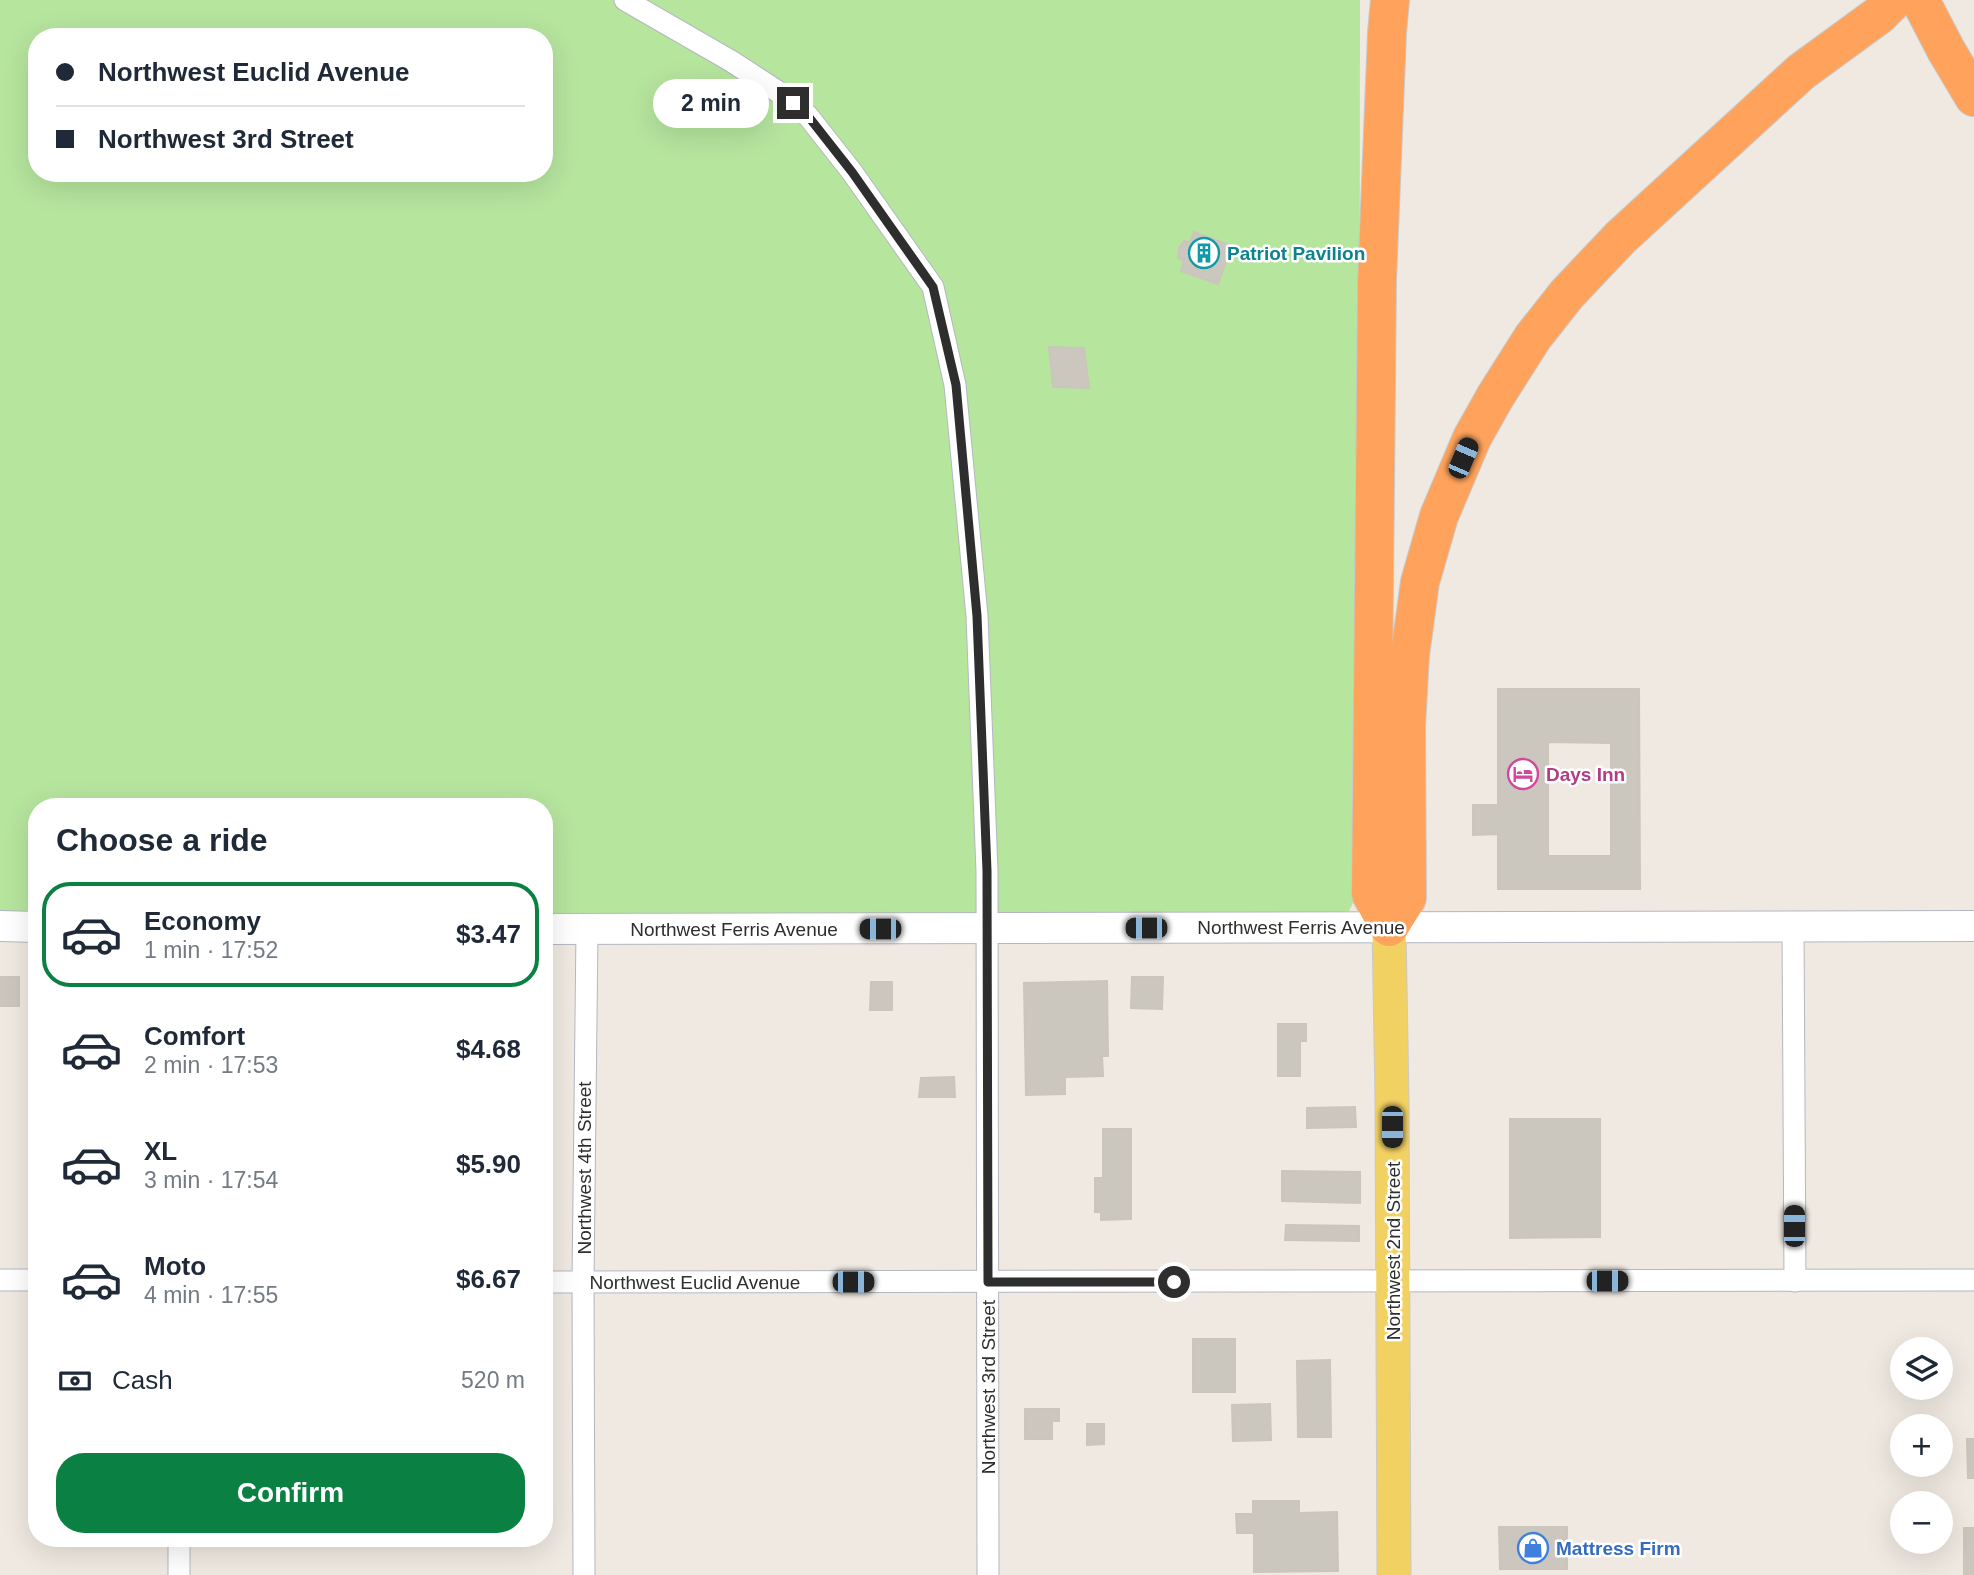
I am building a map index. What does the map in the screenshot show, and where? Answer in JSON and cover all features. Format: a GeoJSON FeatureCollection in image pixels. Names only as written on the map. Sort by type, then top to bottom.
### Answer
{"type":"FeatureCollection","features":[{"type":"Feature","properties":{"kind":"highway"},"geometry":{"type":"LineString","coordinates":[[1390,0],[1377,281],[1371,894],[1389,926],[1407,898],[1406,727],[1410,655],[1420,582],[1439,516],[1472,439],[1533,337],[1567,294],[1620,239],[1801,72],[1879,15],[1894,0]]}},
{"type":"Feature","properties":{"kind":"highway"},"geometry":{"type":"LineString","coordinates":[[1383,145],[1411,0]]}},
{"type":"Feature","properties":{"kind":"highway"},"geometry":{"type":"LineString","coordinates":[[1801,72],[1856,0]]}},
{"type":"Feature","properties":{"kind":"highway"},"geometry":{"type":"LineString","coordinates":[[1928,18],[1974,97]]}},
{"type":"Feature","properties":{"kind":"main road","name":"Northwest 2nd Street"},"geometry":{"type":"LineString","coordinates":[[1389,926],[1394,1575]]}},
{"type":"Feature","properties":{"kind":"street","name":"Northwest 3rd Street"},"geometry":{"type":"LineString","coordinates":[[625,0],[731,61],[778,91],[808,116],[852,172],[933,287],[956,385],[977,616],[987,929],[988,1575]]}},
{"type":"Feature","properties":{"kind":"street"},"geometry":{"type":"LineString","coordinates":[[0,926],[28,927]]}},
{"type":"Feature","properties":{"kind":"street"},"geometry":{"type":"LineString","coordinates":[[1793,926],[1795,1280]]}},
{"type":"Feature","properties":{"kind":"street","name":"Northwest Ferris Avenue"},"geometry":{"type":"LineString","coordinates":[[553,929],[1974,926]]}},
{"type":"Feature","properties":{"kind":"street","name":"Northwest 4th Street"},"geometry":{"type":"LineString","coordinates":[[584,1575],[583,1282],[587,929]]}},
{"type":"Feature","properties":{"kind":"street"},"geometry":{"type":"LineString","coordinates":[[0,1280],[28,1280]]}},
{"type":"Feature","properties":{"kind":"street","name":"Northwest Euclid Avenue"},"geometry":{"type":"LineString","coordinates":[[553,1282],[1974,1280]]}},
{"type":"Feature","properties":{"kind":"street"},"geometry":{"type":"LineString","coordinates":[[179,1547],[179,1575]]}},
{"type":"Feature","properties":{"kind":"green space"},"geometry":{"type":"Polygon","coordinates":[[[0,0],[1360,0],[1359,891],[1349,911],[1332,914],[553,914],[553,798],[28,798],[28,914],[0,914],[0,0]]]}},
{"type":"Feature","properties":{"kind":"building","name":"Patriot Pavilion"},"geometry":{"type":"Polygon","coordinates":[[[1194,232],[1232,246],[1218,284],[1181,271],[1184,261],[1178,258],[1179,248],[1184,241],[1190,242],[1194,232]]]}},
{"type":"Feature","properties":{"kind":"building"},"geometry":{"type":"Polygon","coordinates":[[[1049,347],[1084,348],[1089,388],[1053,387],[1049,347]]]}},
{"type":"Feature","properties":{"kind":"building","name":"Days Inn"},"geometry":{"type":"Polygon","coordinates":[[[1498,689],[1639,689],[1640,889],[1498,889],[1498,834],[1473,835],[1473,805],[1498,805],[1498,689]],[[1548,742],[1548,856],[1611,856],[1611,743],[1548,742]]]}},
{"type":"Feature","properties":{"kind":"building"},"geometry":{"type":"Polygon","coordinates":[[[0,977],[19,977],[19,1006],[0,1006],[0,977]]]}},
{"type":"Feature","properties":{"kind":"building"},"geometry":{"type":"Polygon","coordinates":[[[1132,977],[1163,977],[1162,1009],[1131,1008],[1132,977]]]}},
{"type":"Feature","properties":{"kind":"building"},"geometry":{"type":"Polygon","coordinates":[[[1107,981],[1108,1056],[1102,1056],[1103,1076],[1065,1077],[1065,1094],[1026,1095],[1024,983],[1107,981]]]}},
{"type":"Feature","properties":{"kind":"building"},"geometry":{"type":"Polygon","coordinates":[[[871,982],[892,982],[892,1010],[870,1010],[871,982]]]}},
{"type":"Feature","properties":{"kind":"building"},"geometry":{"type":"Polygon","coordinates":[[[1278,1024],[1306,1024],[1306,1041],[1300,1041],[1300,1076],[1278,1076],[1278,1024]]]}},
{"type":"Feature","properties":{"kind":"building"},"geometry":{"type":"Polygon","coordinates":[[[954,1077],[955,1097],[919,1097],[921,1078],[954,1077]]]}},
{"type":"Feature","properties":{"kind":"building"},"geometry":{"type":"Polygon","coordinates":[[[1355,1107],[1356,1127],[1307,1128],[1307,1108],[1355,1107]]]}},
{"type":"Feature","properties":{"kind":"building"},"geometry":{"type":"Polygon","coordinates":[[[1510,1119],[1600,1119],[1600,1237],[1510,1238],[1510,1119]]]}},
{"type":"Feature","properties":{"kind":"building"},"geometry":{"type":"Polygon","coordinates":[[[1103,1129],[1131,1129],[1131,1219],[1101,1220],[1101,1212],[1095,1212],[1095,1178],[1103,1178],[1103,1129]]]}},
{"type":"Feature","properties":{"kind":"building"},"geometry":{"type":"Polygon","coordinates":[[[1282,1171],[1360,1172],[1360,1203],[1282,1201],[1282,1171]]]}},
{"type":"Feature","properties":{"kind":"building"},"geometry":{"type":"Polygon","coordinates":[[[1286,1225],[1359,1226],[1359,1241],[1285,1240],[1286,1225]]]}},
{"type":"Feature","properties":{"kind":"building"},"geometry":{"type":"Polygon","coordinates":[[[1193,1339],[1235,1339],[1235,1392],[1193,1392],[1193,1339]]]}},
{"type":"Feature","properties":{"kind":"building"},"geometry":{"type":"Polygon","coordinates":[[[1330,1360],[1331,1437],[1298,1437],[1297,1361],[1330,1360]]]}},
{"type":"Feature","properties":{"kind":"building"},"geometry":{"type":"Polygon","coordinates":[[[1270,1404],[1271,1440],[1233,1441],[1232,1405],[1270,1404]]]}},
{"type":"Feature","properties":{"kind":"building"},"geometry":{"type":"Polygon","coordinates":[[[1025,1409],[1059,1409],[1059,1421],[1052,1421],[1052,1439],[1025,1439],[1025,1409]]]}},
{"type":"Feature","properties":{"kind":"building"},"geometry":{"type":"Polygon","coordinates":[[[1087,1424],[1104,1424],[1104,1444],[1087,1445],[1087,1424]]]}},
{"type":"Feature","properties":{"kind":"building"},"geometry":{"type":"Polygon","coordinates":[[[1967,1439],[1974,1439],[1974,1478],[1968,1478],[1967,1439]]]}},
{"type":"Feature","properties":{"kind":"building"},"geometry":{"type":"Polygon","coordinates":[[[1253,1501],[1299,1501],[1299,1513],[1337,1512],[1338,1571],[1254,1572],[1254,1533],[1237,1533],[1236,1514],[1253,1514],[1253,1501]]]}},
{"type":"Feature","properties":{"kind":"building","name":"Mattress Firm"},"geometry":{"type":"Polygon","coordinates":[[[1499,1527],[1567,1527],[1567,1569],[1500,1569],[1499,1527]]]}},
{"type":"Feature","properties":{"kind":"building"},"geometry":{"type":"Polygon","coordinates":[[[1964,1528],[1974,1528],[1974,1575],[1964,1575],[1964,1528]]]}},
{"type":"Feature","properties":{"kind":"place","name":"Patriot Pavilion"},"geometry":{"type":"Point","coordinates":[1204,253]}},
{"type":"Feature","properties":{"kind":"place","name":"Days Inn"},"geometry":{"type":"Point","coordinates":[1523,774]}},
{"type":"Feature","properties":{"kind":"place","name":"Mattress Firm"},"geometry":{"type":"Point","coordinates":[1533,1548]}},
{"type":"Feature","properties":{"kind":"route"},"geometry":{"type":"LineString","coordinates":[[793,103],[808,116],[852,172],[933,287],[956,385],[977,616],[987,871],[988,1282],[1174,1282]]}}]}
